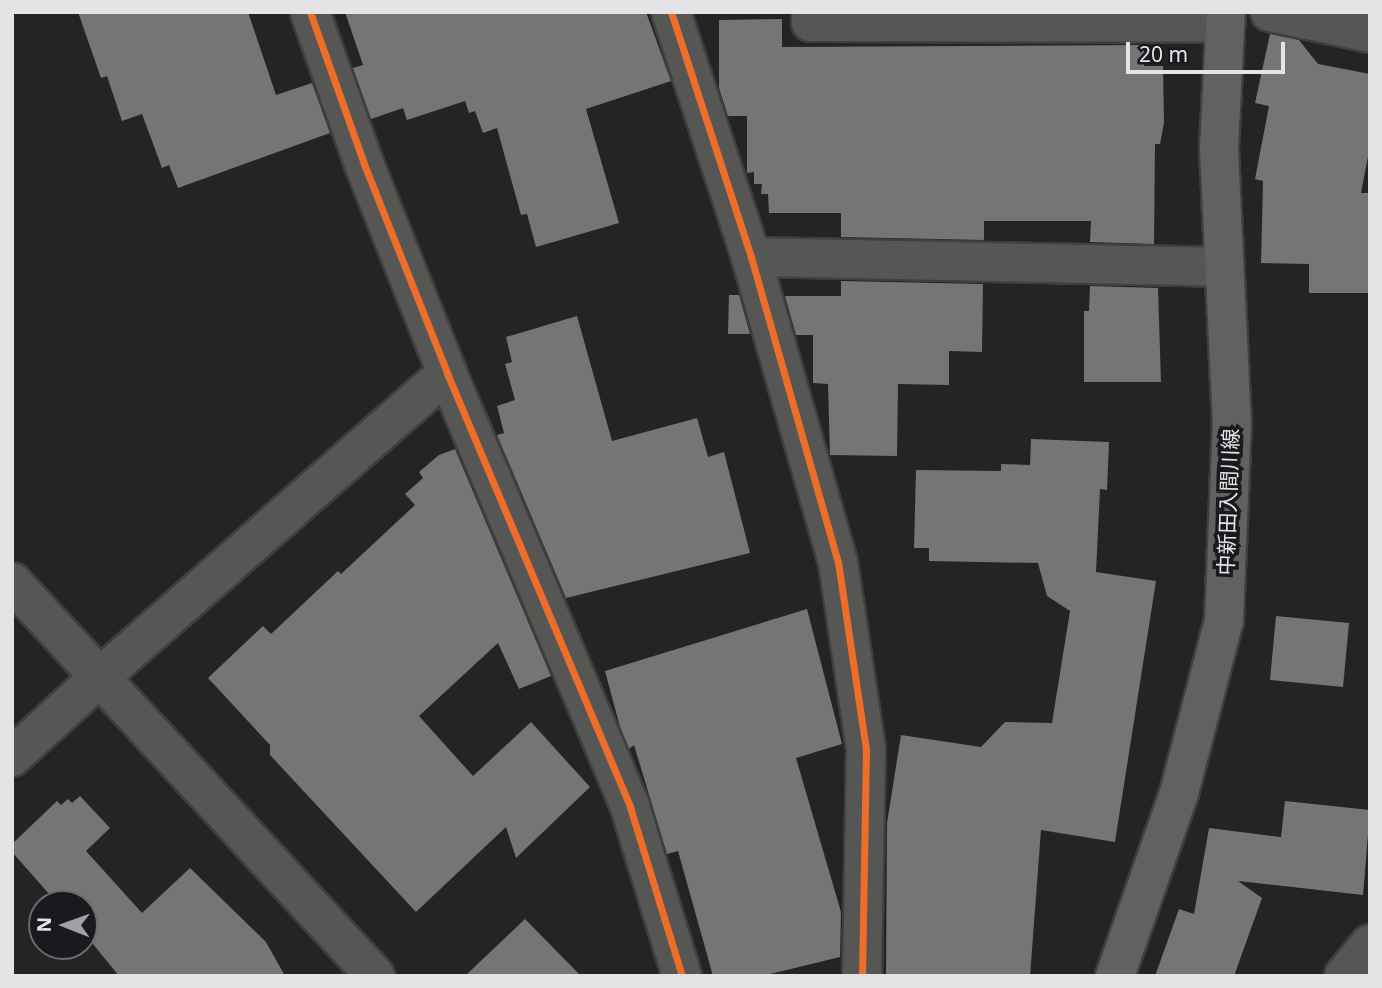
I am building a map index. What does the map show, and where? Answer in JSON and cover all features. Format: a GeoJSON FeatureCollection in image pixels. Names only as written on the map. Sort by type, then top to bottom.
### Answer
{"type":"FeatureCollection","features":[{"type":"Feature","properties":{"kind":"main road","name":"中新田入間川線"},"geometry":{"type":"LineString","coordinates":[[1115,976],[1179,793],[1224,620],[1232,425],[1222,267],[1219,148],[1225,18]]}},
{"type":"Feature","properties":{"kind":"street"},"geometry":{"type":"LineString","coordinates":[[310,12],[364,164],[447,373],[630,807],[682,976]]}},
{"type":"Feature","properties":{"kind":"street"},"geometry":{"type":"LineString","coordinates":[[671,12],[751,257],[838,562],[866,749],[862,976]]}},
{"type":"Feature","properties":{"kind":"street"},"geometry":{"type":"LineString","coordinates":[[811,12],[811,22],[1225,18]]}},
{"type":"Feature","properties":{"kind":"street"},"geometry":{"type":"LineString","coordinates":[[1270,12],[1370,33]]}},
{"type":"Feature","properties":{"kind":"street"},"geometry":{"type":"LineString","coordinates":[[751,257],[1222,267]]}},
{"type":"Feature","properties":{"kind":"street"},"geometry":{"type":"LineString","coordinates":[[12,757],[447,373]]}},
{"type":"Feature","properties":{"kind":"street"},"geometry":{"type":"LineString","coordinates":[[12,582],[375,976]]}},
{"type":"Feature","properties":{"kind":"street"},"geometry":{"type":"LineString","coordinates":[[1344,976],[1370,944]]}},
{"type":"Feature","properties":{"kind":"building"},"geometry":{"type":"Polygon","coordinates":[[[78,12],[248,12],[276,95],[312,83],[330,133],[178,188],[169,165],[162,168],[142,114],[122,121],[107,76],[101,78],[78,12]]]}},
{"type":"Feature","properties":{"kind":"building"},"geometry":{"type":"Polygon","coordinates":[[[345,12],[646,12],[671,81],[586,109],[619,223],[536,247],[527,214],[521,215],[497,128],[483,133],[475,111],[469,113],[465,101],[407,120],[403,108],[371,119],[353,68],[363,65],[345,12]]]}},
{"type":"Feature","properties":{"kind":"building"},"geometry":{"type":"Polygon","coordinates":[[[782,19],[782,47],[1144,45],[1144,66],[1163,66],[1164,123],[1160,144],[1155,144],[1154,244],[1090,242],[1091,221],[984,221],[984,240],[841,237],[841,213],[769,213],[768,194],[761,194],[762,184],[754,184],[754,172],[747,173],[747,116],[728,116],[719,88],[719,20],[782,19]]]}},
{"type":"Feature","properties":{"kind":"building"},"geometry":{"type":"Polygon","coordinates":[[[1270,34],[1299,40],[1318,64],[1370,74],[1370,146],[1361,193],[1370,193],[1370,293],[1309,293],[1309,264],[1261,263],[1263,181],[1255,179],[1269,106],[1255,103],[1270,34]]]}},
{"type":"Feature","properties":{"kind":"building"},"geometry":{"type":"Polygon","coordinates":[[[841,281],[983,284],[982,352],[949,351],[949,385],[898,384],[897,456],[830,455],[828,384],[813,383],[813,335],[796,335],[785,296],[841,296],[841,281]]]}},
{"type":"Feature","properties":{"kind":"building"},"geometry":{"type":"Polygon","coordinates":[[[1090,286],[1158,288],[1161,382],[1084,382],[1084,311],[1089,311],[1090,286]]]}},
{"type":"Feature","properties":{"kind":"building"},"geometry":{"type":"Polygon","coordinates":[[[729,295],[739,295],[750,334],[728,334],[729,295]]]}},
{"type":"Feature","properties":{"kind":"building"},"geometry":{"type":"Polygon","coordinates":[[[577,316],[612,441],[697,418],[708,457],[724,452],[750,553],[566,598],[497,435],[504,433],[497,406],[515,400],[505,364],[512,362],[506,337],[577,316]]]}},
{"type":"Feature","properties":{"kind":"building"},"geometry":{"type":"Polygon","coordinates":[[[1031,439],[1109,442],[1107,490],[1100,489],[1096,572],[1156,581],[1115,842],[1041,830],[1030,976],[886,976],[887,823],[901,735],[981,747],[1005,722],[1052,723],[1070,611],[1047,596],[1038,563],[929,561],[929,548],[914,548],[916,470],[1001,471],[1001,464],[1030,465],[1031,439]]]}},
{"type":"Feature","properties":{"kind":"building"},"geometry":{"type":"Polygon","coordinates":[[[455,449],[551,676],[519,689],[498,643],[419,716],[473,776],[531,722],[590,787],[516,858],[506,827],[416,912],[270,755],[270,745],[208,678],[263,626],[271,634],[338,571],[341,574],[415,505],[405,494],[423,478],[419,472],[439,455],[455,449]]]}},
{"type":"Feature","properties":{"kind":"building"},"geometry":{"type":"Polygon","coordinates":[[[807,609],[842,744],[796,758],[841,912],[840,957],[762,976],[713,976],[678,851],[667,854],[634,745],[629,749],[620,727],[605,671],[807,609]]]}},
{"type":"Feature","properties":{"kind":"building"},"geometry":{"type":"Polygon","coordinates":[[[1276,616],[1349,623],[1343,687],[1270,680],[1276,616]]]}},
{"type":"Feature","properties":{"kind":"building"},"geometry":{"type":"Polygon","coordinates":[[[80,796],[110,828],[86,851],[142,913],[190,868],[266,942],[285,976],[119,976],[98,950],[98,890],[46,890],[12,852],[12,844],[57,801],[61,805],[68,799],[72,803],[80,796]]]}},
{"type":"Feature","properties":{"kind":"building"},"geometry":{"type":"Polygon","coordinates":[[[1285,801],[1370,810],[1363,895],[1238,881],[1262,898],[1234,976],[1155,976],[1179,909],[1194,914],[1209,828],[1281,837],[1285,801]]]}},
{"type":"Feature","properties":{"kind":"building"},"geometry":{"type":"Polygon","coordinates":[[[525,919],[581,976],[465,976],[525,919]]]}},
{"type":"Feature","properties":{"kind":"cycle path"},"geometry":{"type":"LineString","coordinates":[[310,12],[364,164],[447,373],[630,807],[682,976]]}},
{"type":"Feature","properties":{"kind":"cycle path"},"geometry":{"type":"LineString","coordinates":[[671,12],[751,257],[838,562],[866,749],[862,976]]}}]}
